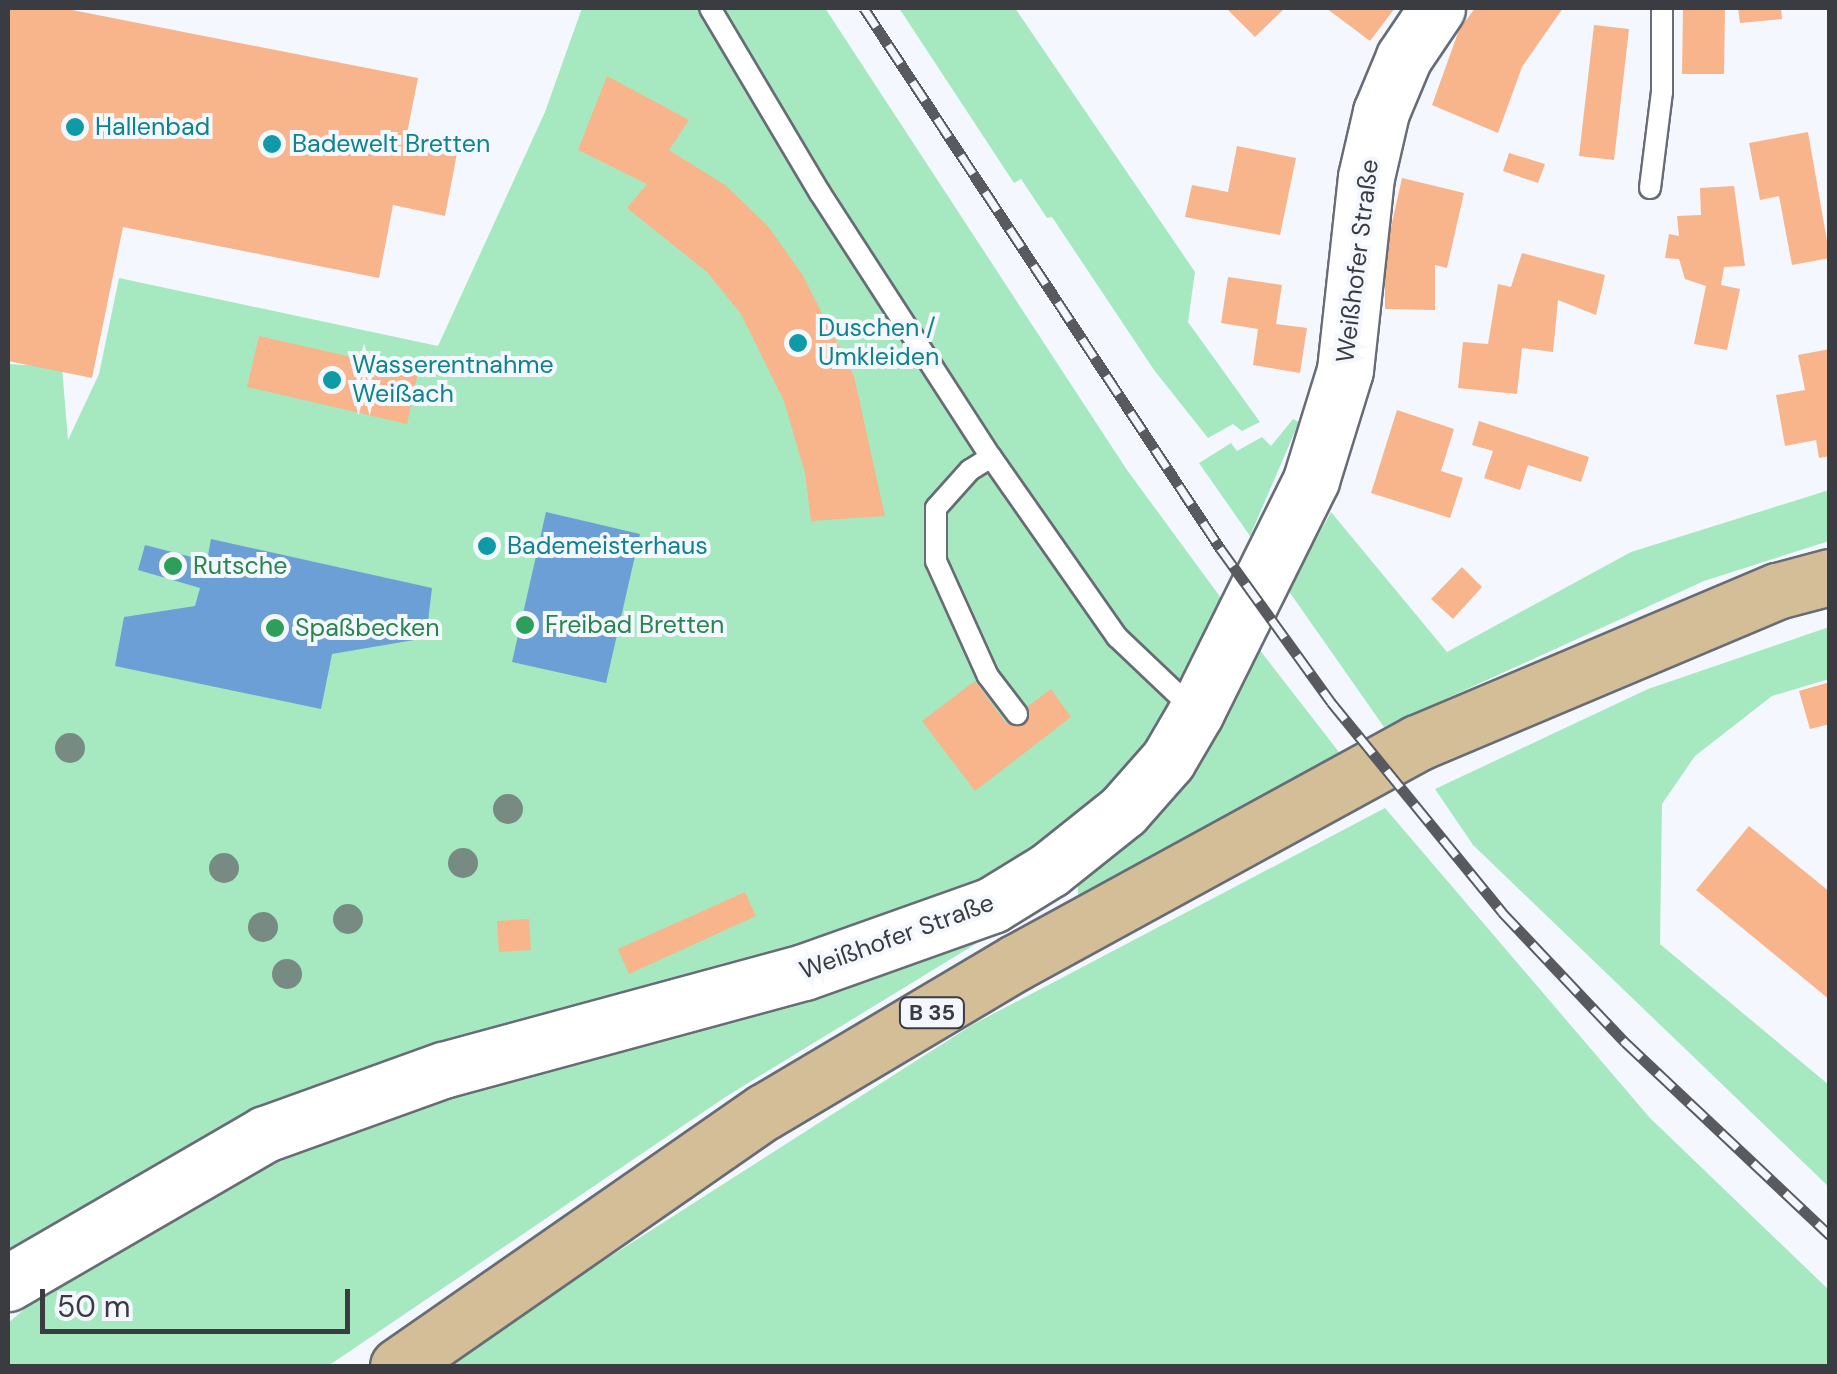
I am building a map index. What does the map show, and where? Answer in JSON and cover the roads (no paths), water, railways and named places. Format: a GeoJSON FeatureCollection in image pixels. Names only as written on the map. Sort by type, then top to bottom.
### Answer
{"type":"FeatureCollection","features":[{"type":"Feature","properties":{"kind":"main road","name":"Weißhofer Straße"},"geometry":{"type":"LineString","coordinates":[[8,1282],[265,1134],[443,1070],[804,972],[992,905],[1049,870],[1148,787],[1196,712],[1311,480],[1345,370],[1366,177],[1381,112],[1404,56],[1437,8]]}},
{"type":"Feature","properties":{"kind":"main road","name":"B 35"},"geometry":{"type":"LineString","coordinates":[[398,1366],[764,1112],[1018,962],[1417,742],[1777,590],[1830,577]]}},
{"type":"Feature","properties":{"kind":"lane"},"geometry":{"type":"LineString","coordinates":[[710,8],[820,193],[991,457],[1117,638],[1196,712]]}},
{"type":"Feature","properties":{"kind":"lane"},"geometry":{"type":"LineString","coordinates":[[1650,188],[1662,92],[1662,8]]}},
{"type":"Feature","properties":{"kind":"lane"},"geometry":{"type":"LineString","coordinates":[[991,457],[970,470],[936,508],[936,560],[988,676],[1018,714]]}},
{"type":"Feature","properties":{"kind":"water"},"geometry":{"type":"Polygon","coordinates":[[[546,512],[640,534],[606,683],[512,662],[546,512]]]}},
{"type":"Feature","properties":{"kind":"water","name":"Spaßbecken"},"geometry":{"type":"Polygon","coordinates":[[[211,539],[432,588],[426,638],[332,654],[321,709],[115,666],[124,617],[195,606],[200,588],[138,570],[145,545],[207,561],[211,539]]]}},
{"type":"Feature","properties":{"kind":"railway"},"geometry":{"type":"LineString","coordinates":[[864,8],[1220,548],[1331,702],[1502,912],[1625,1042],[1830,1235]]}},
{"type":"Feature","properties":{"kind":"place","name":"Hallenbad"},"geometry":{"type":"Point","coordinates":[75,127]}},
{"type":"Feature","properties":{"kind":"place","name":"Badewelt Bretten"},"geometry":{"type":"Point","coordinates":[272,144]}},
{"type":"Feature","properties":{"kind":"place","name":"Duschen / Umkleiden"},"geometry":{"type":"Point","coordinates":[798,343]}},
{"type":"Feature","properties":{"kind":"place","name":"Wasserentnahme Weißach"},"geometry":{"type":"Point","coordinates":[332,380]}},
{"type":"Feature","properties":{"kind":"place","name":"Bademeisterhaus"},"geometry":{"type":"Point","coordinates":[487,546]}},
{"type":"Feature","properties":{"kind":"place","name":"Rutsche"},"geometry":{"type":"Point","coordinates":[173,566]}},
{"type":"Feature","properties":{"kind":"place","name":"Freibad Bretten"},"geometry":{"type":"Point","coordinates":[525,625]}},
{"type":"Feature","properties":{"kind":"place","name":"Spaßbecken"},"geometry":{"type":"Point","coordinates":[275,628]}}]}
